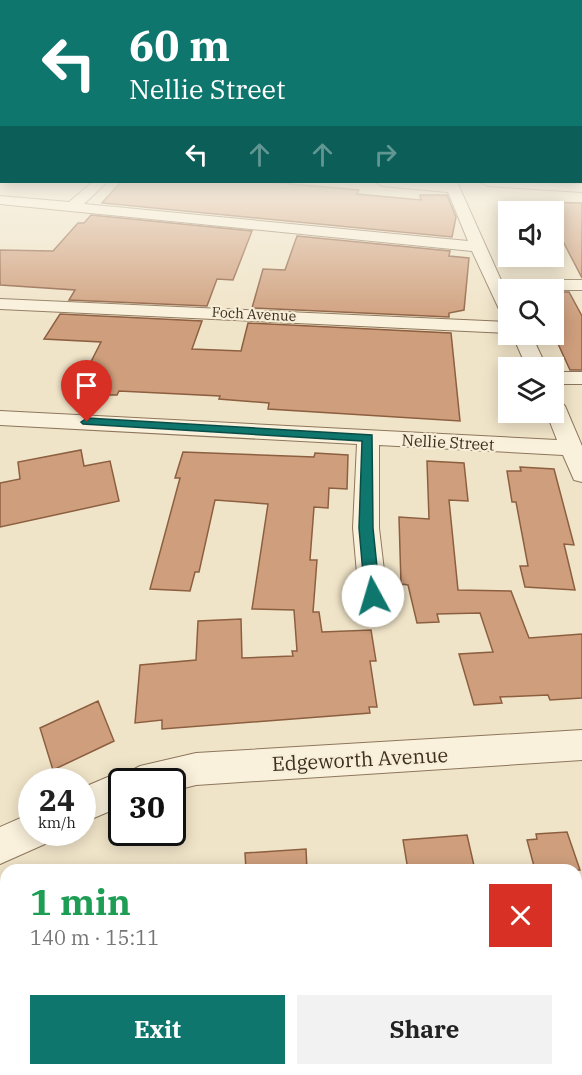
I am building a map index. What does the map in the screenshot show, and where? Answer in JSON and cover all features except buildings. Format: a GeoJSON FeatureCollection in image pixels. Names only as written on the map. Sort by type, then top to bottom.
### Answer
{"type":"FeatureCollection","features":[{"type":"Feature","properties":{"kind":"street"},"geometry":{"type":"LineString","coordinates":[[226,222],[478,247]]}},
{"type":"Feature","properties":{"kind":"street"},"geometry":{"type":"LineString","coordinates":[[468,222],[497,285],[582,285]]}},
{"type":"Feature","properties":{"kind":"street","name":"Foch Avenue"},"geometry":{"type":"LineString","coordinates":[[0,304],[498,328]]}},
{"type":"Feature","properties":{"kind":"street"},"geometry":{"type":"LineString","coordinates":[[564,378],[582,378]]}},
{"type":"Feature","properties":{"kind":"street","name":"Nellie Street"},"geometry":{"type":"LineString","coordinates":[[0,418],[173,436],[368,438],[572,448]]}},
{"type":"Feature","properties":{"kind":"street"},"geometry":{"type":"LineString","coordinates":[[562,423],[582,474]]}},
{"type":"Feature","properties":{"kind":"street"},"geometry":{"type":"LineString","coordinates":[[368,438],[366,528],[373,596]]}},
{"type":"Feature","properties":{"kind":"street","name":"Edgeworth Avenue"},"geometry":{"type":"LineString","coordinates":[[186,771],[582,745]]}},
{"type":"Feature","properties":{"kind":"street"},"geometry":{"type":"LineString","coordinates":[[0,846],[18,838]]}},
{"type":"Feature","properties":{"kind":"route"},"geometry":{"type":"LineString","coordinates":[[87,422],[368,438],[366,528],[373,596]]}}]}
